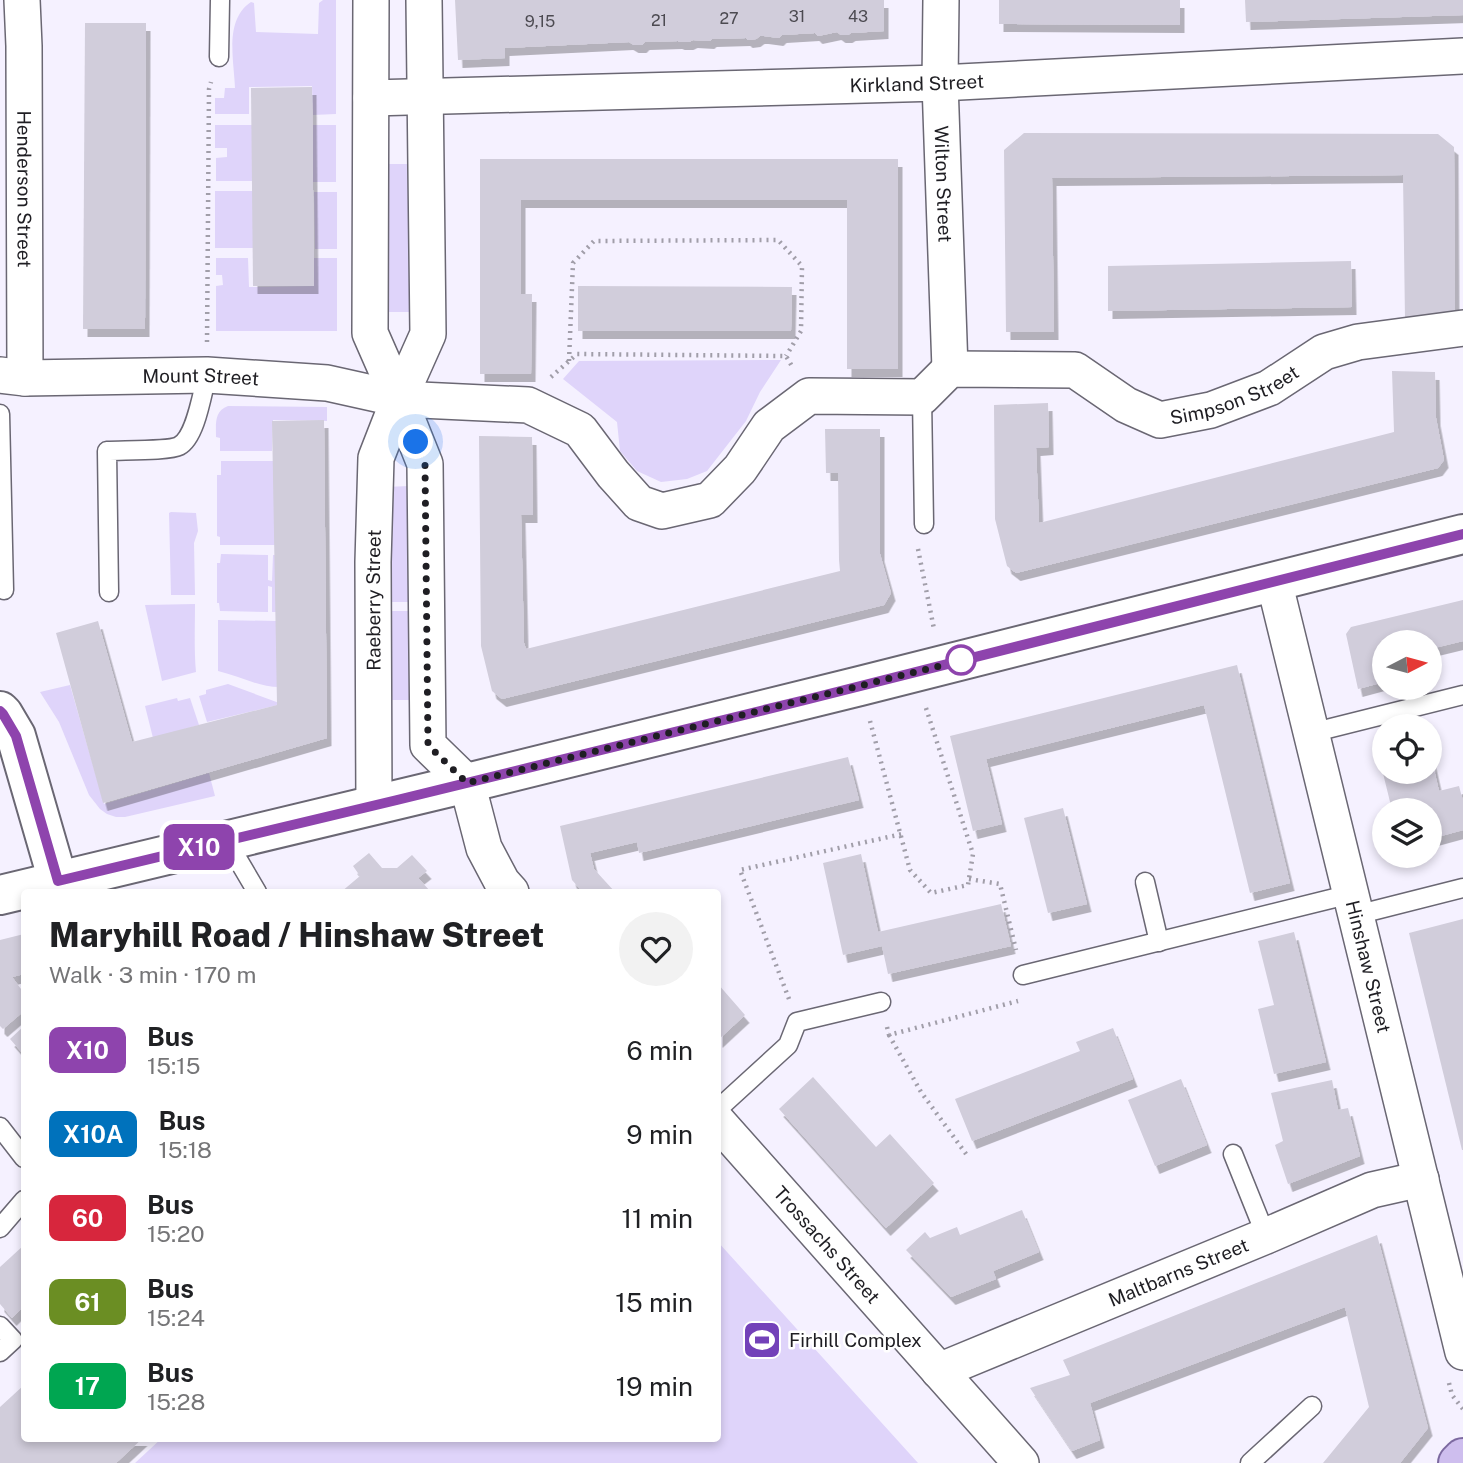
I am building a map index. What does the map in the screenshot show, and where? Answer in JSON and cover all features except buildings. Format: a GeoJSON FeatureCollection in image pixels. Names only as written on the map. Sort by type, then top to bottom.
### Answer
{"type":"FeatureCollection","features":[{"type":"Feature","properties":{"kind":"main road"},"geometry":{"type":"LineString","coordinates":[[1458,1463],[1463,1458]]}},
{"type":"Feature","properties":{"kind":"street","name":"Henderson Street"},"geometry":{"type":"LineString","coordinates":[[12,377],[24,46],[22,0]]}},
{"type":"Feature","properties":{"kind":"street"},"geometry":{"type":"LineString","coordinates":[[371,0],[370,333],[425,464],[428,745],[467,783],[484,848],[506,887]]}},
{"type":"Feature","properties":{"kind":"street","name":"Raeberry Street"},"geometry":{"type":"LineString","coordinates":[[374,806],[373,562],[376,458],[428,334],[424,0]]}},
{"type":"Feature","properties":{"kind":"street","name":"Wilton Street"},"geometry":{"type":"LineString","coordinates":[[941,0],[940,83],[950,369]]}},
{"type":"Feature","properties":{"kind":"street","name":"Kirkland Street"},"geometry":{"type":"LineString","coordinates":[[370,97],[940,83],[1463,56]]}},
{"type":"Feature","properties":{"kind":"street","name":"Simpson Street"},"geometry":{"type":"LineString","coordinates":[[950,369],[1075,370],[1126,405],[1160,420],[1211,410],[1269,388],[1324,352],[1358,342],[1463,328]]}},
{"type":"Feature","properties":{"kind":"street"},"geometry":{"type":"LineString","coordinates":[[399,399],[528,405],[580,430],[639,503],[662,511],[710,500],[740,469],[769,426],[809,396],[922,397],[950,369]]}},
{"type":"Feature","properties":{"kind":"street","name":"Mount Street"},"geometry":{"type":"LineString","coordinates":[[12,377],[207,375],[327,383],[399,399]]}},
{"type":"Feature","properties":{"kind":"street"},"geometry":{"type":"LineString","coordinates":[[25,889],[374,806],[1463,534]]}},
{"type":"Feature","properties":{"kind":"street","name":"Hinshaw Street"},"geometry":{"type":"LineString","coordinates":[[1274,581],[1463,1352]]}},
{"type":"Feature","properties":{"kind":"street"},"geometry":{"type":"LineString","coordinates":[[0,711],[16,736],[58,881]]}},
{"type":"Feature","properties":{"kind":"street"},"geometry":{"type":"LineString","coordinates":[[0,895],[21,890]]}},
{"type":"Feature","properties":{"kind":"street","name":"Trossachs Street"},"geometry":{"type":"LineString","coordinates":[[721,1125],[1021,1463]]}},
{"type":"Feature","properties":{"kind":"street","name":"Maltbarns Street"},"geometry":{"type":"LineString","coordinates":[[939,1371],[1266,1236],[1372,1189],[1421,1179]]}},
{"type":"Feature","properties":{"kind":"lane"},"geometry":{"type":"LineString","coordinates":[[219,57],[220,0]]}},
{"type":"Feature","properties":{"kind":"lane"},"geometry":{"type":"LineString","coordinates":[[109,592],[107,451],[176,447],[186,440],[196,418],[207,375]]}},
{"type":"Feature","properties":{"kind":"lane"},"geometry":{"type":"LineString","coordinates":[[922,397],[925,524]]}},
{"type":"Feature","properties":{"kind":"lane"},"geometry":{"type":"LineString","coordinates":[[0,414],[4,590]]}},
{"type":"Feature","properties":{"kind":"lane"},"geometry":{"type":"LineString","coordinates":[[1311,733],[1463,695]]}},
{"type":"Feature","properties":{"kind":"lane"},"geometry":{"type":"LineString","coordinates":[[227,841],[255,889]]}},
{"type":"Feature","properties":{"kind":"lane"},"geometry":{"type":"LineString","coordinates":[[1145,882],[1159,942]]}},
{"type":"Feature","properties":{"kind":"lane"},"geometry":{"type":"LineString","coordinates":[[1023,975],[1159,942],[1353,905],[1463,888]]}},
{"type":"Feature","properties":{"kind":"lane"},"geometry":{"type":"LineString","coordinates":[[721,1106],[788,1045],[797,1022],[881,1002]]}},
{"type":"Feature","properties":{"kind":"lane"},"geometry":{"type":"LineString","coordinates":[[0,1127],[21,1154]]}},
{"type":"Feature","properties":{"kind":"lane"},"geometry":{"type":"LineString","coordinates":[[1233,1154],[1266,1236]]}},
{"type":"Feature","properties":{"kind":"lane"},"geometry":{"type":"LineString","coordinates":[[0,1228],[21,1204]]}},
{"type":"Feature","properties":{"kind":"lane"},"geometry":{"type":"LineString","coordinates":[[0,1326],[12,1340]]}},
{"type":"Feature","properties":{"kind":"lane"},"geometry":{"type":"LineString","coordinates":[[1250,1463],[1312,1406]]}},
{"type":"Feature","properties":{"kind":"path"},"geometry":{"type":"LineString","coordinates":[[207,375],[209,89],[219,57]]}},
{"type":"Feature","properties":{"kind":"path"},"geometry":{"type":"LineString","coordinates":[[569,361],[573,263],[594,241],[778,240],[802,266],[801,331],[786,356]]}},
{"type":"Feature","properties":{"kind":"path"},"geometry":{"type":"LineString","coordinates":[[528,405],[553,374],[577,354],[786,356]]}},
{"type":"Feature","properties":{"kind":"path"},"geometry":{"type":"LineString","coordinates":[[786,356],[809,396]]}},
{"type":"Feature","properties":{"kind":"path"},"geometry":{"type":"LineString","coordinates":[[860,686],[910,870],[931,893],[968,885],[973,854],[928,668],[918,551],[925,524]]}},
{"type":"Feature","properties":{"kind":"path"},"geometry":{"type":"LineString","coordinates":[[797,1022],[740,870],[902,834]]}},
{"type":"Feature","properties":{"kind":"path"},"geometry":{"type":"LineString","coordinates":[[889,1035],[1025,1000],[1023,975],[1000,884],[969,879]]}},
{"type":"Feature","properties":{"kind":"path"},"geometry":{"type":"LineString","coordinates":[[881,1002],[889,1035],[921,1092],[969,1158]]}},
{"type":"Feature","properties":{"kind":"shaded area"},"geometry":{"type":"Polygon","coordinates":[[[323,0],[336,0],[336,114],[313,115],[312,86],[249,87],[249,114],[215,114],[215,98],[224,98],[225,88],[235,88],[232,41],[237,19],[243,10],[251,2],[254,3],[256,32],[318,34],[319,3],[323,0]]]}},
{"type":"Feature","properties":{"kind":"shaded area"},"geometry":{"type":"Polygon","coordinates":[[[215,125],[259,125],[259,181],[216,181],[216,158],[227,157],[227,148],[215,148],[215,125]]]}},
{"type":"Feature","properties":{"kind":"shaded area"},"geometry":{"type":"Polygon","coordinates":[[[313,125],[336,125],[336,182],[313,182],[313,125]]]}},
{"type":"Feature","properties":{"kind":"shaded area"},"geometry":{"type":"Polygon","coordinates":[[[387,164],[411,164],[411,312],[387,312],[387,164]]]}},
{"type":"Feature","properties":{"kind":"shaded area"},"geometry":{"type":"Polygon","coordinates":[[[215,191],[259,191],[259,248],[215,248],[215,191]]]}},
{"type":"Feature","properties":{"kind":"shaded area"},"geometry":{"type":"Polygon","coordinates":[[[314,192],[337,192],[337,249],[315,249],[314,192]]]}},
{"type":"Feature","properties":{"kind":"shaded area"},"geometry":{"type":"Polygon","coordinates":[[[216,258],[248,258],[249,287],[314,286],[314,258],[337,258],[337,331],[216,331],[216,286],[223,285],[222,275],[216,275],[216,258]]]}},
{"type":"Feature","properties":{"kind":"shaded area"},"geometry":{"type":"Polygon","coordinates":[[[781,360],[760,392],[746,421],[707,471],[687,479],[661,482],[637,471],[620,451],[617,422],[563,379],[579,361],[781,360]]]}},
{"type":"Feature","properties":{"kind":"shaded area"},"geometry":{"type":"Polygon","coordinates":[[[228,406],[327,407],[327,421],[273,420],[272,451],[220,451],[220,438],[216,437],[217,419],[220,411],[228,406]]]}},
{"type":"Feature","properties":{"kind":"shaded area"},"geometry":{"type":"Polygon","coordinates":[[[221,461],[283,461],[277,545],[220,545],[220,537],[217,536],[217,475],[221,475],[221,461]]]}},
{"type":"Feature","properties":{"kind":"shaded area"},"geometry":{"type":"Polygon","coordinates":[[[409,486],[409,602],[387,602],[386,487],[409,486]]]}},
{"type":"Feature","properties":{"kind":"shaded area"},"geometry":{"type":"Polygon","coordinates":[[[171,512],[196,513],[198,531],[194,543],[195,595],[171,595],[171,512]]]}},
{"type":"Feature","properties":{"kind":"shaded area"},"geometry":{"type":"Polygon","coordinates":[[[221,554],[268,555],[268,580],[272,581],[273,555],[276,555],[276,612],[272,612],[272,587],[268,586],[268,612],[220,611],[217,603],[217,563],[220,563],[221,554]]]}},
{"type":"Feature","properties":{"kind":"shaded area"},"geometry":{"type":"Polygon","coordinates":[[[195,604],[196,672],[162,681],[145,605],[195,604]]]}},
{"type":"Feature","properties":{"kind":"shaded area"},"geometry":{"type":"Polygon","coordinates":[[[386,611],[410,611],[410,700],[387,700],[386,611]]]}},
{"type":"Feature","properties":{"kind":"shaded area"},"geometry":{"type":"Polygon","coordinates":[[[218,620],[277,621],[282,687],[258,684],[218,671],[218,620]]]}},
{"type":"Feature","properties":{"kind":"shaded area"},"geometry":{"type":"Polygon","coordinates":[[[228,684],[282,704],[207,722],[199,696],[206,694],[206,690],[228,684]]]}},
{"type":"Feature","properties":{"kind":"shaded area"},"geometry":{"type":"Polygon","coordinates":[[[70,685],[104,804],[209,773],[215,796],[125,817],[116,817],[100,809],[89,795],[59,722],[40,692],[70,685]]]}},
{"type":"Feature","properties":{"kind":"shaded area"},"geometry":{"type":"Polygon","coordinates":[[[177,698],[178,701],[190,698],[199,725],[153,738],[145,706],[177,698]]]}},
{"type":"Feature","properties":{"kind":"shaded area","name":"Firhill Complex"},"geometry":{"type":"Polygon","coordinates":[[[721,1245],[918,1463],[135,1463],[158,1442],[721,1442],[721,1245]]]}},
{"type":"Feature","properties":{"kind":"bus line","name":"X10"},"geometry":{"type":"LineString","coordinates":[[0,711],[16,736],[58,881],[809,699],[1463,534]]}},
{"type":"Feature","properties":{"kind":"place","name":"Firhill Complex"},"geometry":{"type":"Point","coordinates":[762,1340]}},
{"type":"Feature","properties":{"kind":"route"},"geometry":{"type":"LineString","coordinates":[[416,442],[425,464],[428,745],[467,783],[968,659],[961,660]]}}]}
